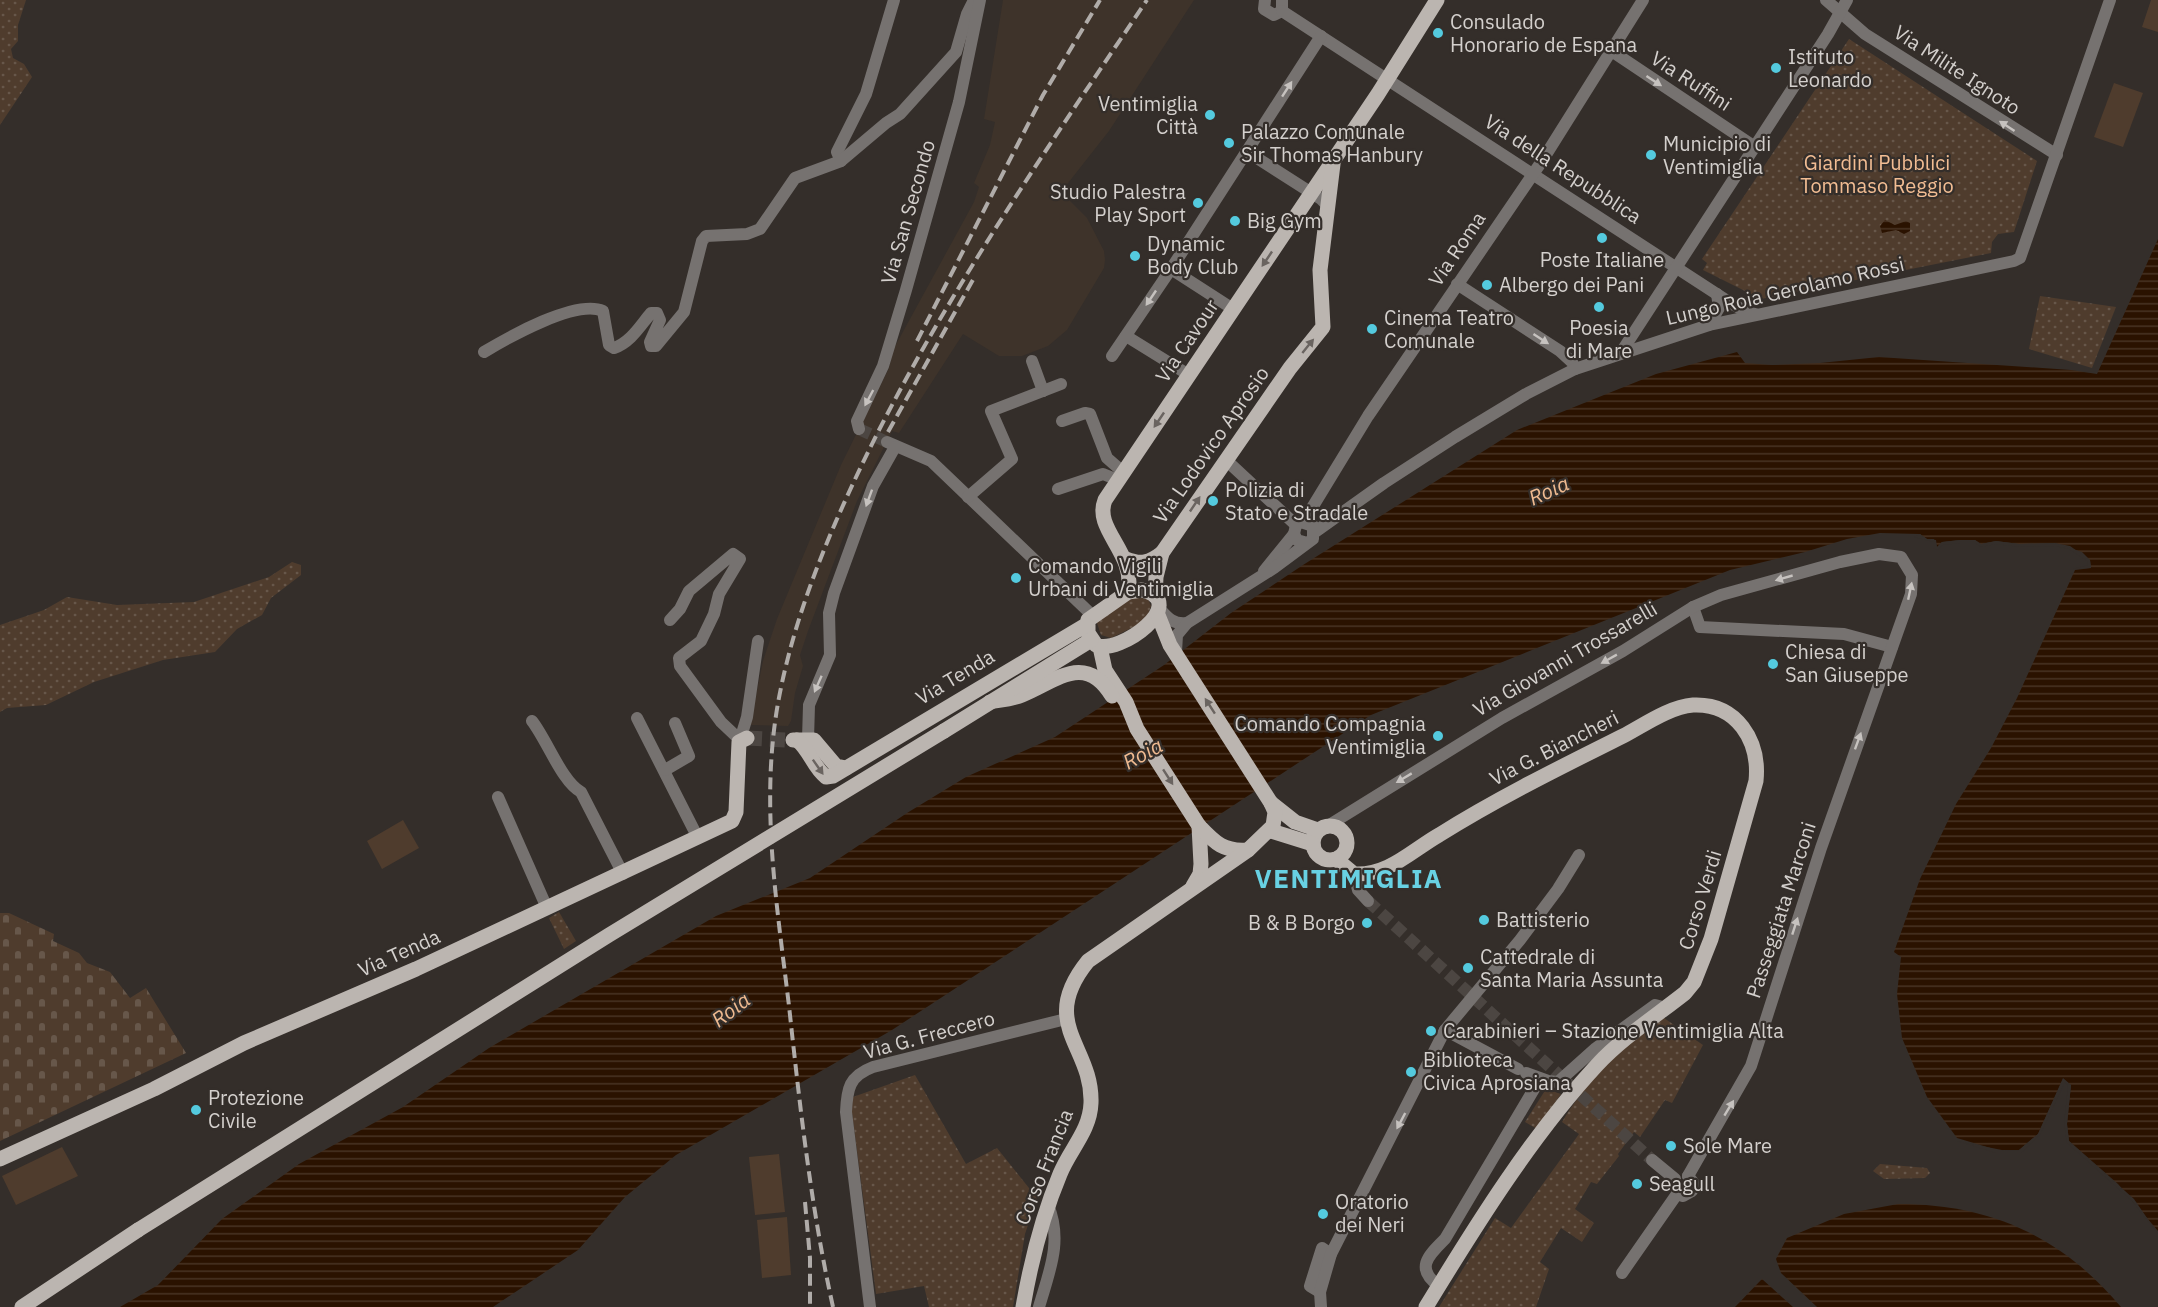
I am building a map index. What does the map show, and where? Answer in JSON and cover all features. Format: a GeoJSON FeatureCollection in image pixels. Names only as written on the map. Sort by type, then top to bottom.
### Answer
{"type":"FeatureCollection","features":[{"type":"Feature","properties":{"kind":"main road","name":"Via Cavour"},"geometry":{"type":"LineString","coordinates":[[1128,592],[1130,576],[1126,559],[1102,518],[1105,500],[1312,193],[1437,0]]}},
{"type":"Feature","properties":{"kind":"main road"},"geometry":{"type":"LineString","coordinates":[[1328,206],[1334,159]]}},
{"type":"Feature","properties":{"kind":"main road","name":"Via Lodovico Aprosio"},"geometry":{"type":"LineString","coordinates":[[1157,606],[1162,553],[1290,368],[1323,327],[1320,270],[1328,206]]}},
{"type":"Feature","properties":{"kind":"main road"},"geometry":{"type":"LineString","coordinates":[[1126,559],[1139,564],[1151,562],[1162,553]]}},
{"type":"Feature","properties":{"kind":"main road"},"geometry":{"type":"LineString","coordinates":[[1128,592],[1142,590],[1157,606],[1173,644],[1268,797],[1274,820],[1271,831],[1319,834],[1334,827],[1345,837],[1345,851],[1336,859]]}},
{"type":"Feature","properties":{"kind":"main road","name":"Via Tenda"},"geometry":{"type":"LineString","coordinates":[[797,740],[826,777],[832,776],[1089,620],[1128,592]]}},
{"type":"Feature","properties":{"kind":"main road"},"geometry":{"type":"LineString","coordinates":[[14,1307],[28,1304],[138,1230],[609,935],[990,702],[1097,648],[1107,647],[1128,638],[1153,622],[1157,606]]}},
{"type":"Feature","properties":{"kind":"main road"},"geometry":{"type":"LineString","coordinates":[[1089,620],[1097,648],[1137,729],[1199,826],[1217,845],[1233,851],[1248,850]]}},
{"type":"Feature","properties":{"kind":"main road"},"geometry":{"type":"LineString","coordinates":[[990,702],[1018,697],[1068,673],[1078,672],[1095,679],[1108,689],[1122,712],[1137,729]]}},
{"type":"Feature","properties":{"kind":"main road","name":"Via G. Biancheri"},"geometry":{"type":"LineString","coordinates":[[1354,874],[1384,870],[1437,835],[1525,786],[1680,708],[1711,706],[1727,711],[1739,721],[1746,732]]}},
{"type":"Feature","properties":{"kind":"main road","name":"Corso Verdi"},"geometry":{"type":"LineString","coordinates":[[1426,1307],[1513,1174],[1572,1094],[1610,1053],[1694,982],[1712,939],[1756,781],[1757,763],[1746,732]]}},
{"type":"Feature","properties":{"kind":"main road","name":"Via Tenda"},"geometry":{"type":"LineString","coordinates":[[0,1159],[153,1089],[244,1043],[416,969],[623,874],[734,819],[743,739]]}},
{"type":"Feature","properties":{"kind":"main road"},"geometry":{"type":"LineString","coordinates":[[1268,797],[1301,825],[1319,834]]}},
{"type":"Feature","properties":{"kind":"main road"},"geometry":{"type":"LineString","coordinates":[[1192,889],[1200,874],[1199,826]]}},
{"type":"Feature","properties":{"kind":"main road","name":"Corso Francia"},"geometry":{"type":"LineString","coordinates":[[1023,1307],[1048,1205],[1061,1171],[1082,1136],[1090,1110],[1089,1084],[1066,1019],[1068,1000],[1075,977],[1088,961],[1248,850],[1271,831]]}},
{"type":"Feature","properties":{"kind":"main road"},"geometry":{"type":"LineString","coordinates":[[1319,834],[1315,852],[1320,858],[1336,859],[1354,874]]}},
{"type":"Feature","properties":{"kind":"street"},"geometry":{"type":"LineString","coordinates":[[841,161],[837,152],[866,94],[894,0]]}},
{"type":"Feature","properties":{"kind":"street"},"geometry":{"type":"LineString","coordinates":[[484,352],[551,319],[594,307],[603,311],[609,345],[614,348],[622,345],[651,313],[657,313],[660,320],[650,342],[651,346],[656,346],[684,312],[702,241],[706,236],[747,234],[760,229],[795,178],[841,161],[900,114],[956,52],[966,14],[974,0]]}},
{"type":"Feature","properties":{"kind":"street","name":"Via San Secondo"},"geometry":{"type":"LineString","coordinates":[[860,429],[857,421],[883,366],[959,102],[980,0]]}},
{"type":"Feature","properties":{"kind":"street","name":"Via della Repubblica"},"geometry":{"type":"LineString","coordinates":[[1265,0],[1263,7],[1268,14],[1276,15],[1282,5],[1321,36],[1717,294],[1748,313],[1761,314]]}},
{"type":"Feature","properties":{"kind":"street","name":"Via Roma"},"geometry":{"type":"LineString","coordinates":[[1262,574],[1298,527],[1368,416],[1533,173],[1609,50],[1643,0]]}},
{"type":"Feature","properties":{"kind":"street","name":"Via Milite Ignoto"},"geometry":{"type":"LineString","coordinates":[[1826,0],[1874,40],[2057,155]]}},
{"type":"Feature","properties":{"kind":"street"},"geometry":{"type":"LineString","coordinates":[[1622,351],[1755,147],[1847,0]]}},
{"type":"Feature","properties":{"kind":"street"},"geometry":{"type":"LineString","coordinates":[[2057,155],[2110,0]]}},
{"type":"Feature","properties":{"kind":"street"},"geometry":{"type":"LineString","coordinates":[[1112,356],[1321,36]]}},
{"type":"Feature","properties":{"kind":"street","name":"Via Ruffini"},"geometry":{"type":"LineString","coordinates":[[1609,50],[1755,147]]}},
{"type":"Feature","properties":{"kind":"street"},"geometry":{"type":"LineString","coordinates":[[1246,152],[1312,193],[1328,206]]}},
{"type":"Feature","properties":{"kind":"street","name":"Lungo Roia Gerolamo Rossi"},"geometry":{"type":"LineString","coordinates":[[1315,532],[1384,483],[1455,437],[1526,394],[1575,369],[1622,351],[1709,325],[2014,261],[2023,253],[2057,155]]}},
{"type":"Feature","properties":{"kind":"street"},"geometry":{"type":"LineString","coordinates":[[1171,268],[1233,309]]}},
{"type":"Feature","properties":{"kind":"street"},"geometry":{"type":"LineString","coordinates":[[1457,284],[1560,351],[1572,362],[1575,369]]}},
{"type":"Feature","properties":{"kind":"street"},"geometry":{"type":"LineString","coordinates":[[1709,325],[1719,309],[1717,294]]}},
{"type":"Feature","properties":{"kind":"street"},"geometry":{"type":"LineString","coordinates":[[1126,336],[1189,375]]}},
{"type":"Feature","properties":{"kind":"street"},"geometry":{"type":"LineString","coordinates":[[1032,361],[1043,391]]}},
{"type":"Feature","properties":{"kind":"street"},"geometry":{"type":"LineString","coordinates":[[968,496],[1012,459],[991,411],[1061,384]]}},
{"type":"Feature","properties":{"kind":"street"},"geometry":{"type":"LineString","coordinates":[[1062,422],[1085,412],[1090,414],[1107,458],[1120,476]]}},
{"type":"Feature","properties":{"kind":"street"},"geometry":{"type":"LineString","coordinates":[[797,740],[830,655],[829,613],[834,592],[891,444],[934,457],[968,496],[1089,620]]}},
{"type":"Feature","properties":{"kind":"street"},"geometry":{"type":"LineString","coordinates":[[1173,644],[1187,623],[1313,539],[1315,532],[1313,526],[1298,527],[1226,460]]}},
{"type":"Feature","properties":{"kind":"street"},"geometry":{"type":"LineString","coordinates":[[1058,489],[1104,474],[1120,476]]}},
{"type":"Feature","properties":{"kind":"street"},"geometry":{"type":"LineString","coordinates":[[1298,527],[1297,540],[1307,543]]}},
{"type":"Feature","properties":{"kind":"street"},"geometry":{"type":"LineString","coordinates":[[670,620],[680,609],[689,591],[733,554],[740,559],[719,594],[714,614],[701,641],[679,658],[680,666],[721,722],[743,739],[758,641]]}},
{"type":"Feature","properties":{"kind":"street","name":"Passeggiata Marconi"},"geometry":{"type":"LineString","coordinates":[[1688,1176],[1751,1066],[1821,848],[1911,594],[1912,575],[1908,565],[1894,554],[1840,562]]}},
{"type":"Feature","properties":{"kind":"street","name":"Via Giovanni Trossarelli"},"geometry":{"type":"LineString","coordinates":[[1319,834],[1498,720],[1623,651],[1693,607],[1721,595],[1840,562]]}},
{"type":"Feature","properties":{"kind":"street"},"geometry":{"type":"LineString","coordinates":[[1157,606],[1170,620],[1180,624],[1187,623]]}},
{"type":"Feature","properties":{"kind":"street"},"geometry":{"type":"LineString","coordinates":[[1693,607],[1700,627],[1837,633],[1892,647]]}},
{"type":"Feature","properties":{"kind":"street"},"geometry":{"type":"LineString","coordinates":[[638,718],[698,838]]}},
{"type":"Feature","properties":{"kind":"street"},"geometry":{"type":"LineString","coordinates":[[532,721],[572,787],[581,792],[623,874]]}},
{"type":"Feature","properties":{"kind":"street"},"geometry":{"type":"LineString","coordinates":[[664,770],[688,756],[675,723]]}},
{"type":"Feature","properties":{"kind":"street"},"geometry":{"type":"LineString","coordinates":[[498,797],[547,908]]}},
{"type":"Feature","properties":{"kind":"street"},"geometry":{"type":"LineString","coordinates":[[1321,1307],[1320,1293],[1331,1254],[1445,1030],[1520,940],[1580,855]]}},
{"type":"Feature","properties":{"kind":"street"},"geometry":{"type":"LineString","coordinates":[[1354,874],[1358,890],[1368,901]]}},
{"type":"Feature","properties":{"kind":"street"},"geometry":{"type":"LineString","coordinates":[[1445,1030],[1522,1071],[1540,1079],[1558,1082],[1636,1018],[1655,1005],[1666,1008]]}},
{"type":"Feature","properties":{"kind":"street","name":"Via G. Freccero"},"geometry":{"type":"LineString","coordinates":[[870,1307],[846,1112],[847,1092],[851,1080],[861,1072],[873,1067],[1066,1019]]}},
{"type":"Feature","properties":{"kind":"street"},"geometry":{"type":"LineString","coordinates":[[1439,1286],[1433,1282],[1425,1267],[1426,1258],[1445,1239],[1540,1079]]}},
{"type":"Feature","properties":{"kind":"street"},"geometry":{"type":"LineString","coordinates":[[1652,1160],[1675,1179]]}},
{"type":"Feature","properties":{"kind":"street"},"geometry":{"type":"LineString","coordinates":[[1681,1175],[1688,1176],[1692,1182],[1692,1191],[1686,1196],[1677,1194],[1672,1186],[1675,1179],[1681,1175]]}},
{"type":"Feature","properties":{"kind":"street"},"geometry":{"type":"LineString","coordinates":[[1622,1273],[1677,1194]]}},
{"type":"Feature","properties":{"kind":"street"},"geometry":{"type":"LineString","coordinates":[[1039,1307],[1056,1244],[1055,1221],[1048,1205]]}},
{"type":"Feature","properties":{"kind":"shaded area"},"geometry":{"type":"Polygon","coordinates":[[[1003,0],[1194,0],[1109,131],[1061,192],[1087,218],[1104,251],[1105,260],[1104,268],[1067,330],[1048,346],[1022,356],[999,356],[963,334],[899,433],[892,431],[857,501],[800,655],[803,666],[795,693],[791,721],[788,726],[750,725],[763,661],[777,619],[841,465],[889,368],[893,350],[974,202],[979,187],[974,183],[990,145],[995,122],[984,119],[1003,0]]]}},
{"type":"Feature","properties":{"kind":"green space"},"geometry":{"type":"Polygon","coordinates":[[[0,0],[26,0],[18,25],[18,41],[11,49],[13,58],[24,64],[32,77],[0,125],[0,0]]]}},
{"type":"Feature","properties":{"kind":"green space"},"geometry":{"type":"Polygon","coordinates":[[[2151,0],[2158,0],[2158,32],[2142,27],[2151,0]]]}},
{"type":"Feature","properties":{"kind":"green space","name":"Giardini Pubblici Tommaso Reggio"},"geometry":{"type":"Polygon","coordinates":[[[1849,39],[2037,161],[2014,232],[1998,234],[1992,242],[1991,253],[1761,299],[1703,270],[1707,263],[1702,259],[1849,39]]]}},
{"type":"Feature","properties":{"kind":"green space"},"geometry":{"type":"Polygon","coordinates":[[[2114,83],[2143,93],[2123,147],[2094,137],[2114,83]]]}},
{"type":"Feature","properties":{"kind":"green space"},"geometry":{"type":"Polygon","coordinates":[[[2040,296],[2116,307],[2092,368],[2029,349],[2040,296]]]}},
{"type":"Feature","properties":{"kind":"green space"},"geometry":{"type":"Polygon","coordinates":[[[292,562],[301,565],[301,575],[271,598],[262,615],[237,629],[215,652],[163,660],[94,682],[46,705],[7,708],[0,712],[0,625],[44,610],[67,597],[117,605],[194,602],[269,577],[292,562]]]}},
{"type":"Feature","properties":{"kind":"green space"},"geometry":{"type":"Polygon","coordinates":[[[1134,597],[1148,599],[1151,606],[1146,621],[1111,638],[1101,635],[1096,620],[1134,597]]]}},
{"type":"Feature","properties":{"kind":"green space"},"geometry":{"type":"Polygon","coordinates":[[[403,820],[419,848],[382,869],[367,841],[403,820]]]}},
{"type":"Feature","properties":{"kind":"green space"},"geometry":{"type":"Polygon","coordinates":[[[559,912],[576,941],[564,949],[549,918],[559,912]]]}},
{"type":"Feature","properties":{"kind":"green space"},"geometry":{"type":"Polygon","coordinates":[[[0,913],[9,913],[54,934],[53,941],[79,953],[87,963],[110,972],[130,998],[146,988],[186,1053],[0,1141],[0,913]]]}},
{"type":"Feature","properties":{"kind":"green space"},"geometry":{"type":"Polygon","coordinates":[[[1664,1018],[1703,1045],[1672,1103],[1665,1100],[1640,1137],[1634,1132],[1597,1184],[1591,1182],[1575,1209],[1594,1223],[1582,1242],[1561,1228],[1540,1262],[1549,1269],[1536,1307],[1439,1307],[1495,1218],[1511,1228],[1579,1134],[1562,1122],[1583,1091],[1620,1052],[1664,1018]]]}},
{"type":"Feature","properties":{"kind":"green space"},"geometry":{"type":"Polygon","coordinates":[[[915,1075],[966,1164],[997,1148],[1037,1198],[1025,1234],[1013,1307],[929,1307],[924,1286],[876,1294],[850,1098],[915,1075]]]}},
{"type":"Feature","properties":{"kind":"green space"},"geometry":{"type":"Polygon","coordinates":[[[1546,1089],[1561,1094],[1537,1129],[1525,1122],[1546,1089]]]}},
{"type":"Feature","properties":{"kind":"green space"},"geometry":{"type":"Polygon","coordinates":[[[62,1147],[78,1176],[16,1205],[2,1176],[62,1147]]]}},
{"type":"Feature","properties":{"kind":"green space"},"geometry":{"type":"Polygon","coordinates":[[[779,1154],[785,1212],[755,1215],[749,1157],[779,1154]]]}},
{"type":"Feature","properties":{"kind":"green space"},"geometry":{"type":"Polygon","coordinates":[[[1880,1164],[1927,1168],[1930,1173],[1925,1178],[1884,1179],[1873,1171],[1880,1164]]]}},
{"type":"Feature","properties":{"kind":"green space"},"geometry":{"type":"Polygon","coordinates":[[[787,1217],[791,1275],[762,1278],[757,1220],[787,1217]]]}},
{"type":"Feature","properties":{"kind":"water"},"geometry":{"type":"Polygon","coordinates":[[[1885,220],[1895,225],[1906,221],[1910,223],[1910,231],[1904,234],[1896,230],[1882,233],[1880,226],[1885,220]]]}},
{"type":"Feature","properties":{"kind":"water","name":"Roia"},"geometry":{"type":"Polygon","coordinates":[[[2158,239],[2158,1231],[2118,1184],[2069,1141],[2067,1124],[2071,1085],[2063,1079],[2038,1134],[2019,1150],[1997,1150],[1957,1138],[1927,1097],[1902,1038],[1897,994],[1901,957],[1894,952],[1920,879],[1956,804],[1991,748],[2017,698],[2075,570],[2091,568],[2090,560],[2070,546],[2055,543],[2019,544],[1996,541],[1981,544],[1975,540],[1960,540],[1942,542],[1937,547],[1934,539],[1927,539],[1920,534],[1880,533],[1847,539],[1805,552],[1730,570],[1371,715],[892,1030],[676,1155],[625,1197],[578,1250],[493,1307],[120,1307],[158,1285],[222,1219],[299,1164],[403,1107],[489,1048],[716,916],[810,878],[907,813],[966,777],[1055,737],[1164,665],[1231,613],[1303,565],[1517,430],[1656,374],[1737,352],[1745,363],[1772,365],[1879,357],[2071,370],[2097,374],[2158,239]]]}},
{"type":"Feature","properties":{"kind":"water"},"geometry":{"type":"Polygon","coordinates":[[[1898,1204],[1963,1210],[2021,1229],[2048,1243],[2074,1261],[2121,1307],[1817,1307],[1781,1273],[1776,1259],[1787,1238],[1844,1214],[1898,1204]]]}},
{"type":"Feature","properties":{"kind":"water"},"geometry":{"type":"Polygon","coordinates":[[[1762,1279],[1793,1307],[1735,1307],[1762,1279]]]}},
{"type":"Feature","properties":{"kind":"pier"},"geometry":{"type":"Polygon","coordinates":[[[1920,534],[1927,539],[1936,540],[1937,547],[1942,542],[1960,540],[1975,540],[1981,544],[1996,541],[2019,544],[2055,543],[2082,552],[2090,560],[2091,568],[2073,569],[2088,565],[2087,561],[2069,549],[2055,546],[2019,547],[1996,544],[1981,547],[1975,543],[1960,543],[1943,545],[1937,550],[1933,548],[1933,542],[1914,537],[1920,534]]]}},
{"type":"Feature","properties":{"kind":"pier"},"geometry":{"type":"Polygon","coordinates":[[[2063,1078],[2071,1085],[2067,1124],[2069,1141],[2134,1199],[2158,1234],[2132,1201],[2067,1143],[2064,1124],[2068,1086],[2065,1082],[2040,1135],[2021,1153],[1996,1153],[1957,1141],[2007,1151],[2019,1150],[2038,1134],[2063,1078]]]}},
{"type":"Feature","properties":{"kind":"tunnel"},"geometry":{"type":"LineString","coordinates":[[859,429],[887,442]]}},
{"type":"Feature","properties":{"kind":"tunnel"},"geometry":{"type":"LineString","coordinates":[[747,738],[787,740]]}},
{"type":"Feature","properties":{"kind":"tunnel"},"geometry":{"type":"LineString","coordinates":[[1368,901],[1652,1160]]}},
{"type":"Feature","properties":{"kind":"railway"},"geometry":{"type":"LineString","coordinates":[[917,341],[1043,95],[1100,0]]}},
{"type":"Feature","properties":{"kind":"railway"},"geometry":{"type":"LineString","coordinates":[[833,1307],[818,1232],[807,1157],[772,855],[770,779],[778,703],[785,668],[818,564],[862,464],[908,376],[1006,212],[1147,0]]}},
{"type":"Feature","properties":{"kind":"railway"},"geometry":{"type":"LineString","coordinates":[[888,432],[974,278]]}},
{"type":"Feature","properties":{"kind":"railway"},"geometry":{"type":"LineString","coordinates":[[805,1202],[810,1258],[810,1307]]}},
{"type":"Feature","properties":{"kind":"place","name":"Consulado Honorario de Espana"},"geometry":{"type":"Point","coordinates":[1438,33]}},
{"type":"Feature","properties":{"kind":"place","name":"Istituto Leonardo"},"geometry":{"type":"Point","coordinates":[1776,68]}},
{"type":"Feature","properties":{"kind":"place","name":"Ventimiglia Città"},"geometry":{"type":"Point","coordinates":[1210,115]}},
{"type":"Feature","properties":{"kind":"place","name":"Palazzo Comunale Sir Thomas Hanbury"},"geometry":{"type":"Point","coordinates":[1229,143]}},
{"type":"Feature","properties":{"kind":"place","name":"Municipio di Ventimiglia"},"geometry":{"type":"Point","coordinates":[1651,155]}},
{"type":"Feature","properties":{"kind":"place","name":"Studio Palestra Play Sport"},"geometry":{"type":"Point","coordinates":[1198,203]}},
{"type":"Feature","properties":{"kind":"place","name":"Big Gym"},"geometry":{"type":"Point","coordinates":[1235,221]}},
{"type":"Feature","properties":{"kind":"place","name":"Poste Italiane"},"geometry":{"type":"Point","coordinates":[1602,238]}},
{"type":"Feature","properties":{"kind":"place","name":"Dynamic Body Club"},"geometry":{"type":"Point","coordinates":[1135,256]}},
{"type":"Feature","properties":{"kind":"place","name":"Albergo dei Pani"},"geometry":{"type":"Point","coordinates":[1487,285]}},
{"type":"Feature","properties":{"kind":"place","name":"Poesia di Mare"},"geometry":{"type":"Point","coordinates":[1599,307]}},
{"type":"Feature","properties":{"kind":"place","name":"Cinema Teatro Comunale"},"geometry":{"type":"Point","coordinates":[1372,329]}},
{"type":"Feature","properties":{"kind":"place","name":"Polizia di Stato e Stradale"},"geometry":{"type":"Point","coordinates":[1213,501]}},
{"type":"Feature","properties":{"kind":"place","name":"Comando Vigili Urbani di Ventimiglia"},"geometry":{"type":"Point","coordinates":[1016,578]}},
{"type":"Feature","properties":{"kind":"place","name":"Chiesa di San Giuseppe"},"geometry":{"type":"Point","coordinates":[1773,664]}},
{"type":"Feature","properties":{"kind":"place","name":"Comando Compagnia Ventimiglia"},"geometry":{"type":"Point","coordinates":[1438,736]}},
{"type":"Feature","properties":{"kind":"place","name":"Battisterio"},"geometry":{"type":"Point","coordinates":[1484,920]}},
{"type":"Feature","properties":{"kind":"place","name":"B & B Borgo"},"geometry":{"type":"Point","coordinates":[1367,923]}},
{"type":"Feature","properties":{"kind":"place","name":"Cattedrale di Santa Maria Assunta"},"geometry":{"type":"Point","coordinates":[1468,968]}},
{"type":"Feature","properties":{"kind":"place","name":"Carabinieri – Stazione Ventimiglia Alta"},"geometry":{"type":"Point","coordinates":[1431,1031]}},
{"type":"Feature","properties":{"kind":"place","name":"Biblioteca Civica Aprosiana"},"geometry":{"type":"Point","coordinates":[1411,1072]}},
{"type":"Feature","properties":{"kind":"place","name":"Protezione Civile"},"geometry":{"type":"Point","coordinates":[196,1110]}},
{"type":"Feature","properties":{"kind":"place","name":"Sole Mare"},"geometry":{"type":"Point","coordinates":[1671,1146]}},
{"type":"Feature","properties":{"kind":"place","name":"Seagull"},"geometry":{"type":"Point","coordinates":[1637,1184]}},
{"type":"Feature","properties":{"kind":"place","name":"Oratorio dei Neri"},"geometry":{"type":"Point","coordinates":[1323,1214]}},
{"type":"Feature","properties":{"kind":"district","name":"VENTIMIGLIA"},"geometry":{"type":"Point","coordinates":[1349,879]}}]}
